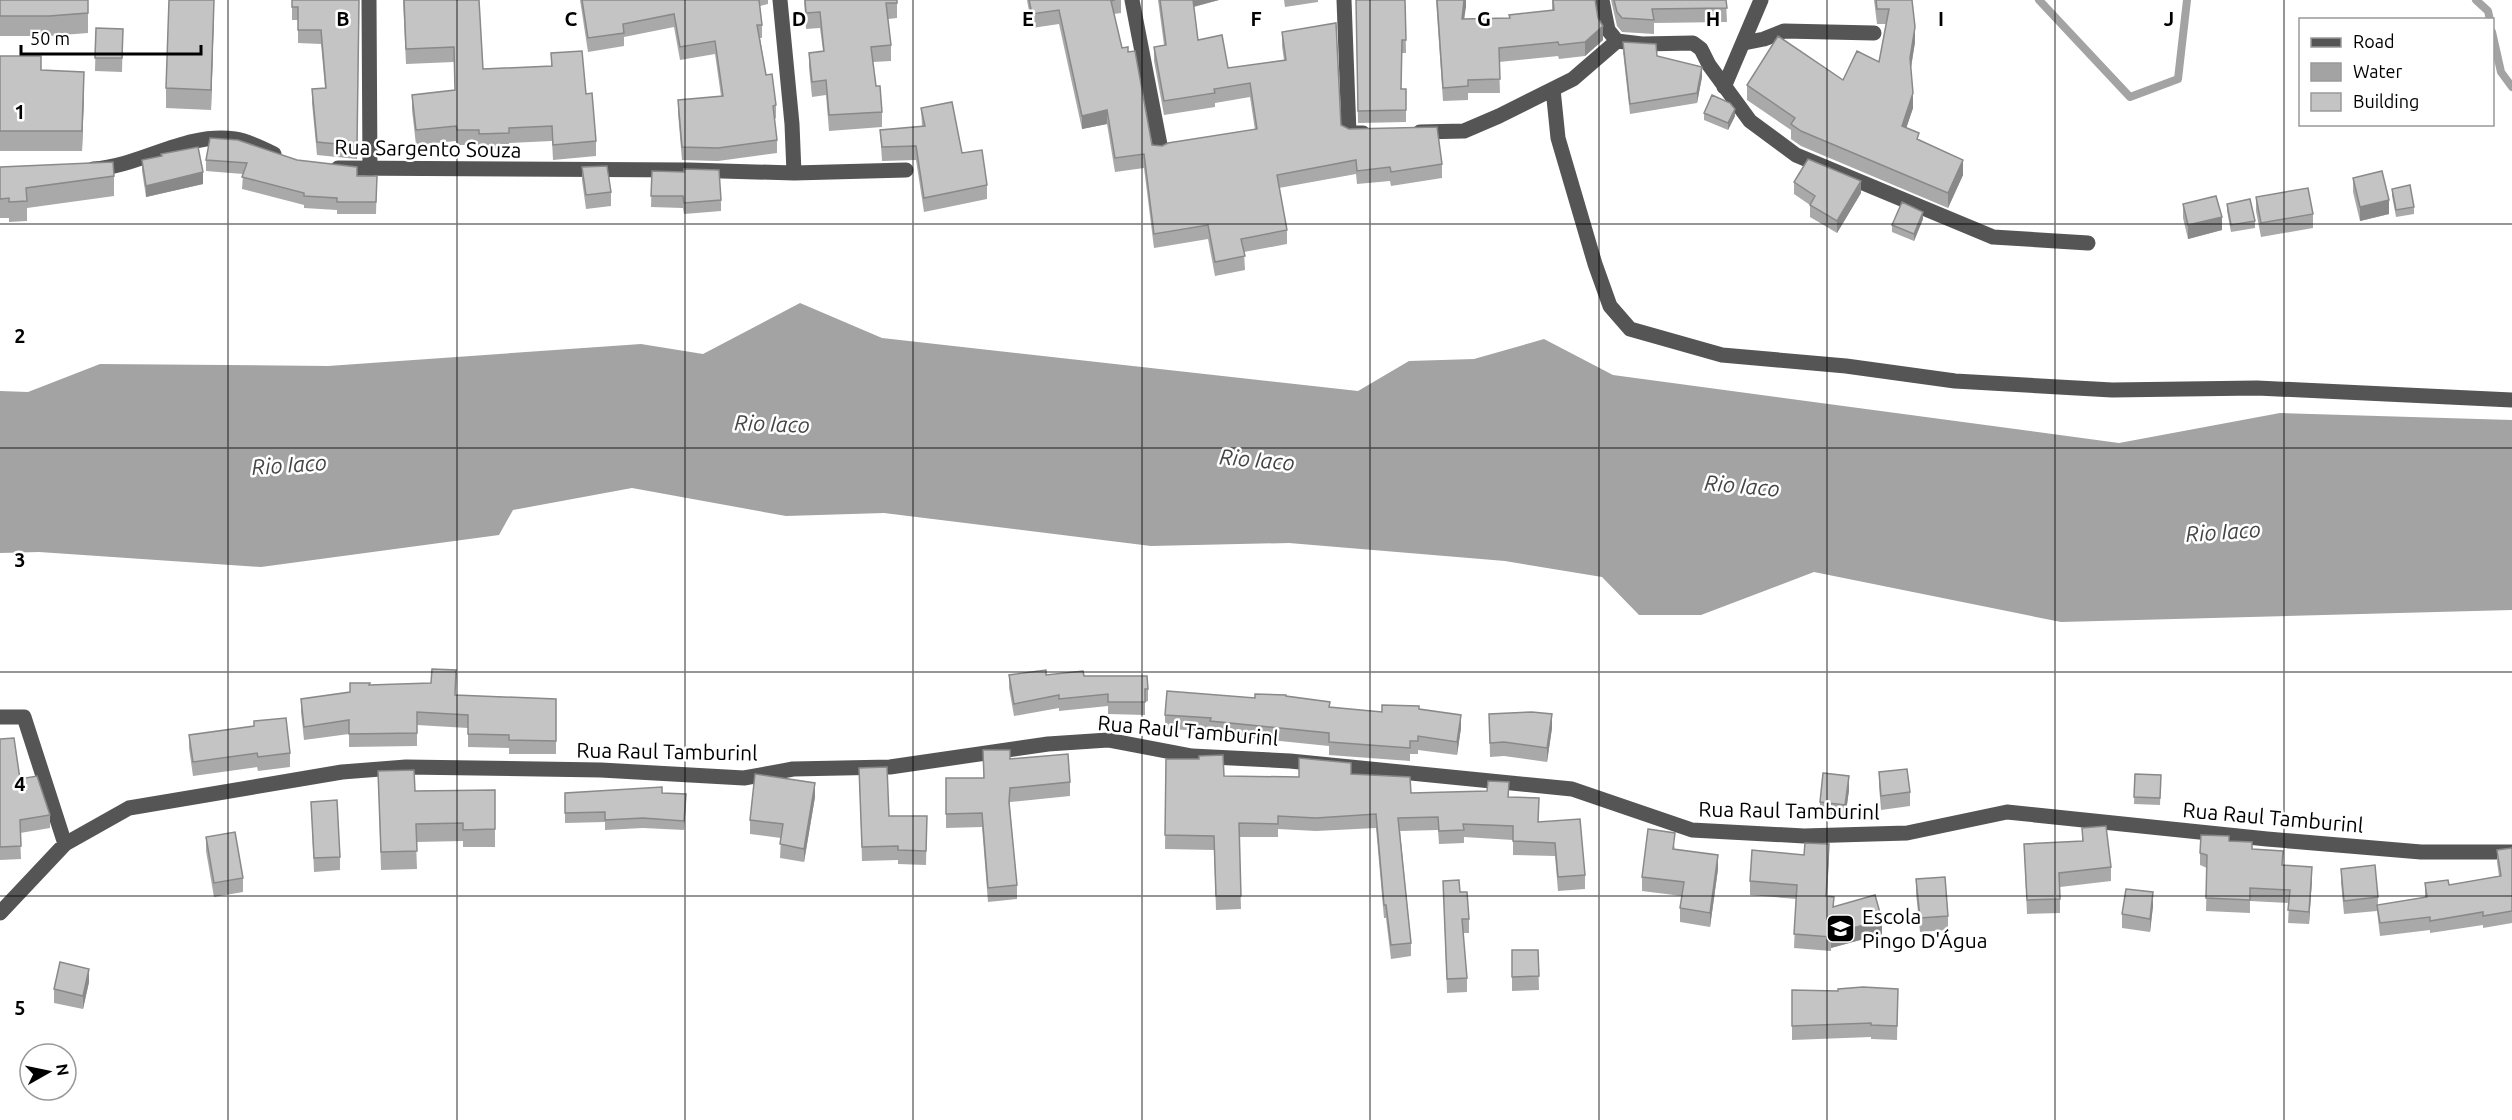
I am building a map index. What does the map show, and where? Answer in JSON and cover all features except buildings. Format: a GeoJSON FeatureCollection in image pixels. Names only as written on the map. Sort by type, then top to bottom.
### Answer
{"type":"FeatureCollection","features":[{"type":"Feature","properties":{"kind":"street"},"geometry":{"type":"LineString","coordinates":[[369,0],[370,169]]}},
{"type":"Feature","properties":{"kind":"street"},"geometry":{"type":"LineString","coordinates":[[780,0],[792,124],[794,173]]}},
{"type":"Feature","properties":{"kind":"street"},"geometry":{"type":"LineString","coordinates":[[1132,0],[1161,150]]}},
{"type":"Feature","properties":{"kind":"street"},"geometry":{"type":"LineString","coordinates":[[1344,0],[1349,133],[1377,134]]}},
{"type":"Feature","properties":{"kind":"street"},"geometry":{"type":"LineString","coordinates":[[1602,0],[1608,30],[1617,41],[1642,44],[1693,44],[1701,49],[1724,87],[1750,121],[1796,155],[1993,237],[2088,243]]}},
{"type":"Feature","properties":{"kind":"street"},"geometry":{"type":"LineString","coordinates":[[1724,87],[1761,0]]}},
{"type":"Feature","properties":{"kind":"street"},"geometry":{"type":"LineString","coordinates":[[1744,43],[1785,31],[1874,33]]}},
{"type":"Feature","properties":{"kind":"street"},"geometry":{"type":"LineString","coordinates":[[1409,133],[1464,131],[1499,116],[1573,79],[1617,41]]}},
{"type":"Feature","properties":{"kind":"street"},"geometry":{"type":"LineString","coordinates":[[1553,88],[1558,138],[1595,264],[1610,306],[1630,329],[1722,355],[1846,366],[1954,381],[2112,390],[2257,388],[2512,400]]}},
{"type":"Feature","properties":{"kind":"street"},"geometry":{"type":"LineString","coordinates":[[83,169],[106,168],[147,158],[195,140],[210,138],[236,139],[284,158]]}},
{"type":"Feature","properties":{"kind":"street","name":"Rua Sargento Souza"},"geometry":{"type":"LineString","coordinates":[[323,167],[794,173],[906,170]]}},
{"type":"Feature","properties":{"kind":"street"},"geometry":{"type":"LineString","coordinates":[[0,717],[24,717],[65,844]]}},
{"type":"Feature","properties":{"kind":"street","name":"Rua Raul Tamburinl"},"geometry":{"type":"LineString","coordinates":[[0,913],[65,844],[129,808],[342,772],[406,767],[601,770],[744,778],[794,770],[890,767],[1048,744],[1108,740],[1192,756],[1302,762],[1572,789],[1692,830],[1804,836],[1907,833],[2007,812],[2409,851],[2512,852]]}},
{"type":"Feature","properties":{"kind":"water","name":"Rio Iaco"},"geometry":{"type":"Polygon","coordinates":[[[800,303],[882,338],[1358,391],[1409,361],[1474,359],[1544,339],[1613,375],[2119,443],[2280,413],[2512,420],[2512,610],[2061,622],[1814,572],[1701,615],[1639,615],[1602,577],[1505,561],[1289,543],[1151,546],[884,513],[786,516],[632,488],[513,510],[499,535],[261,567],[39,552],[0,553],[0,391],[28,392],[100,364],[328,366],[641,344],[703,354],[800,303]]]}},
{"type":"Feature","properties":{"kind":"waterway"},"geometry":{"type":"LineString","coordinates":[[2039,0],[2130,97],[2178,79],[2187,0]]}},
{"type":"Feature","properties":{"kind":"waterway"},"geometry":{"type":"LineString","coordinates":[[2476,0],[2488,11],[2490,18]]}},
{"type":"Feature","properties":{"kind":"waterway"},"geometry":{"type":"LineString","coordinates":[[2494,41],[2501,72],[2512,87]]}},
{"type":"Feature","properties":{"kind":"place","name":"Escola Pingo D'Água"},"geometry":{"type":"Point","coordinates":[1841,928]}}]}
